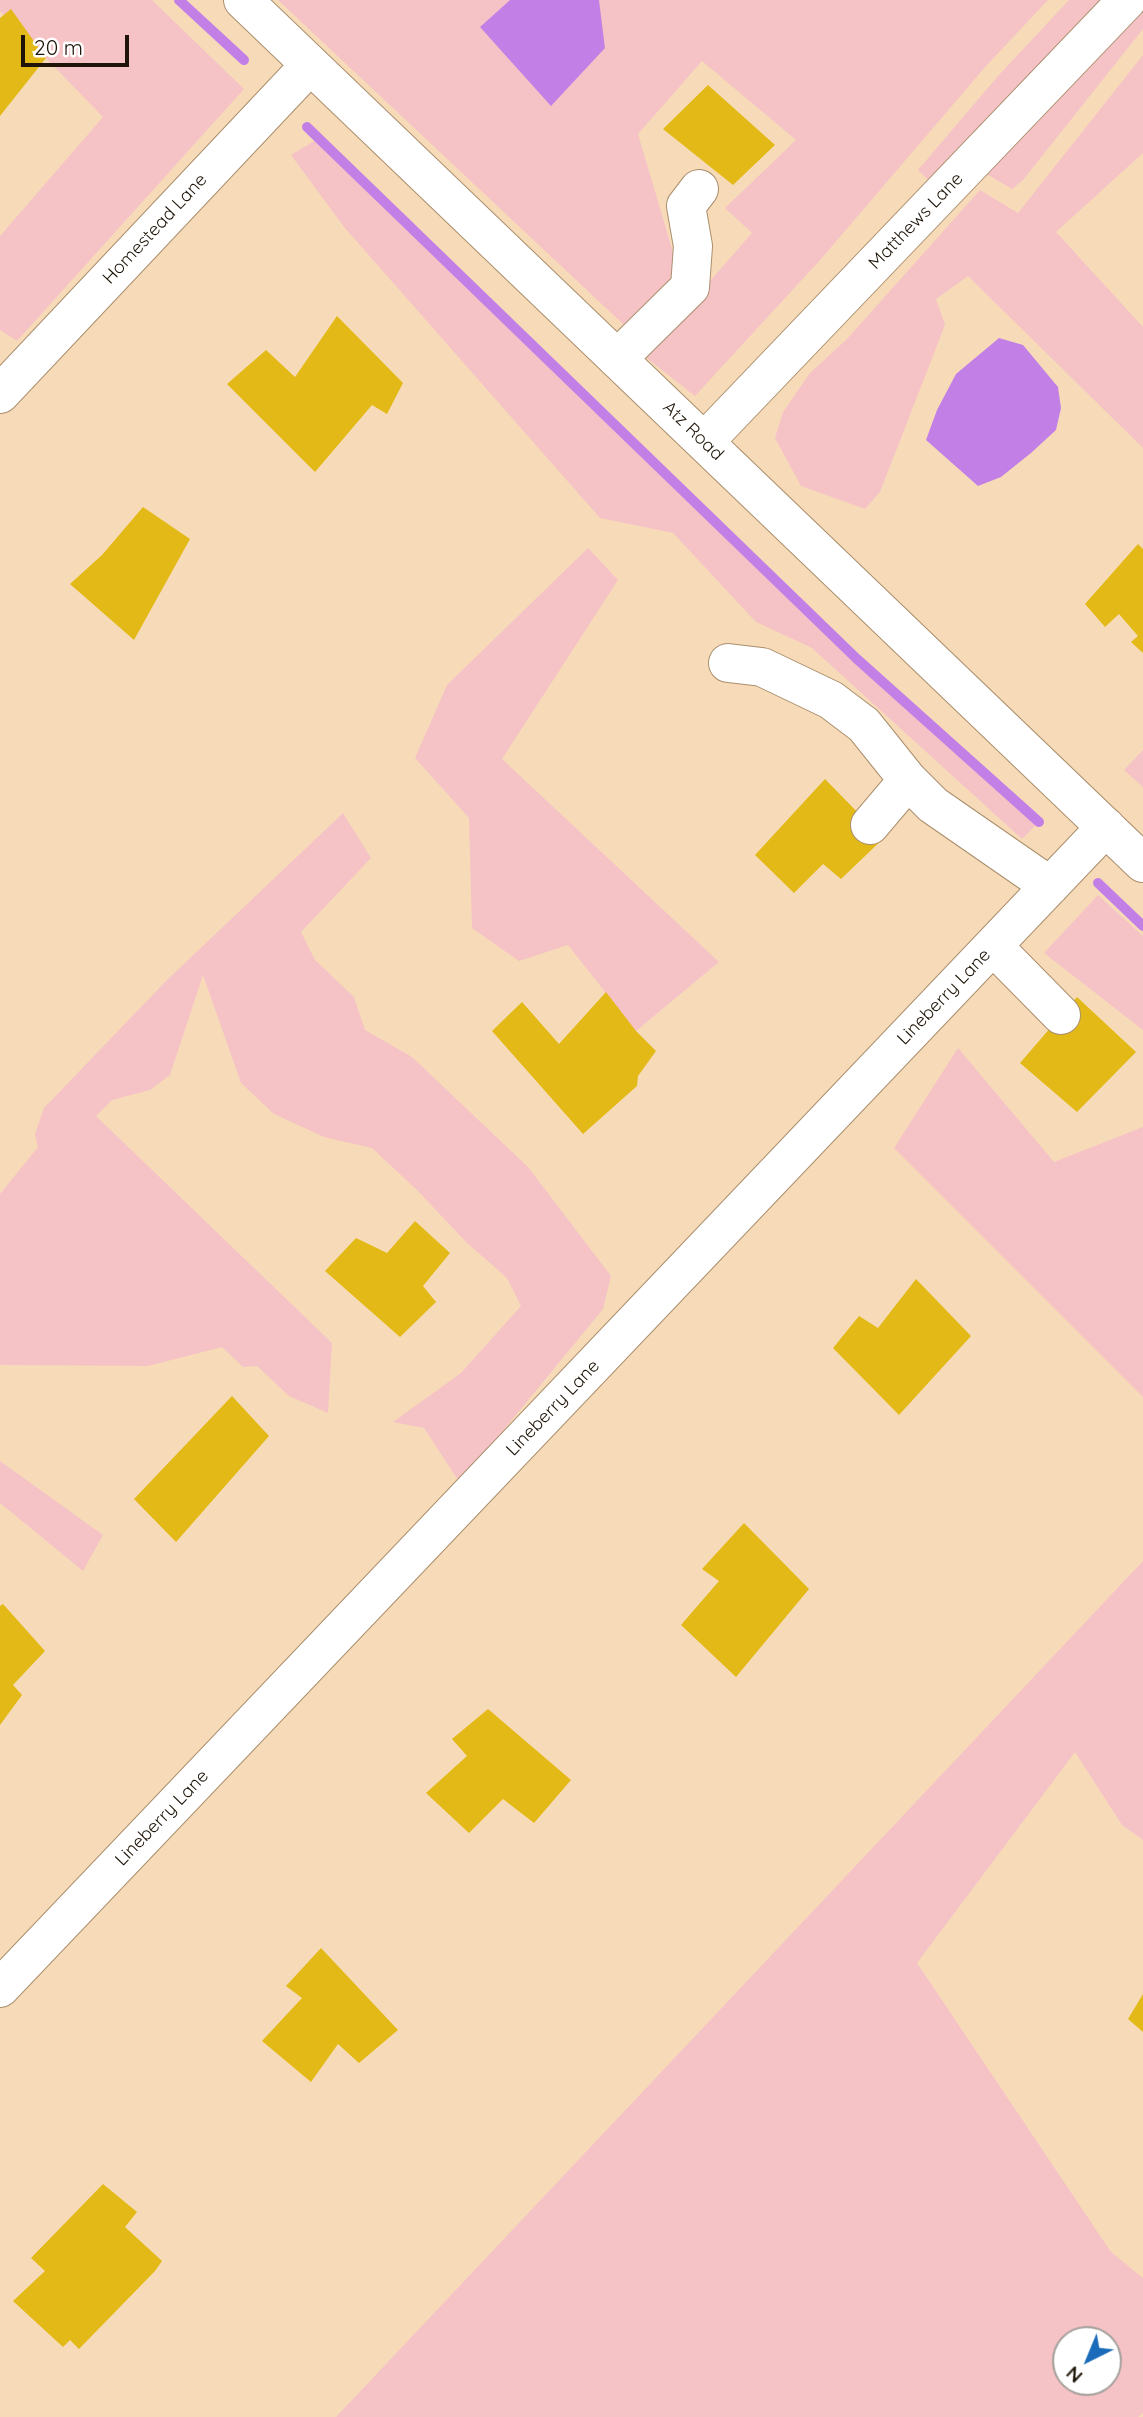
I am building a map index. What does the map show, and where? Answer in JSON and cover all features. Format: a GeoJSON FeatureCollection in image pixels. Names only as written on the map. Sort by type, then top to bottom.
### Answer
{"type":"FeatureCollection","features":[{"type":"Feature","properties":{"kind":"street","name":"Atz Road"},"geometry":{"type":"LineString","coordinates":[[243,0],[1143,863]]}},
{"type":"Feature","properties":{"kind":"street","name":"Matthews Lane"},"geometry":{"type":"LineString","coordinates":[[704,442],[1128,0]]}},
{"type":"Feature","properties":{"kind":"street","name":"Homestead Lane"},"geometry":{"type":"LineString","coordinates":[[0,394],[310,65]]}},
{"type":"Feature","properties":{"kind":"street"},"geometry":{"type":"LineString","coordinates":[[617,359],[690,287],[693,246],[686,206],[698,188]]}},
{"type":"Feature","properties":{"kind":"street"},"geometry":{"type":"LineString","coordinates":[[728,663],[762,667],[831,700],[864,724],[908,780],[933,806],[1050,886]]}},
{"type":"Feature","properties":{"kind":"street"},"geometry":{"type":"LineString","coordinates":[[870,825],[908,780]]}},
{"type":"Feature","properties":{"kind":"street","name":"Lineberry Lane"},"geometry":{"type":"LineString","coordinates":[[0,1988],[1106,827]]}},
{"type":"Feature","properties":{"kind":"street"},"geometry":{"type":"LineString","coordinates":[[993,946],[1061,1015]]}},
{"type":"Feature","properties":{"kind":"shaded area"},"geometry":{"type":"Polygon","coordinates":[[[0,0],[152,0],[244,89],[17,341],[0,330],[0,236],[103,117],[0,11],[0,0]]]}},
{"type":"Feature","properties":{"kind":"shaded area"},"geometry":{"type":"Polygon","coordinates":[[[278,0],[510,0],[480,27],[605,48],[599,0],[1048,0],[986,66],[821,259],[695,396],[644,356],[752,233],[725,208],[796,140],[702,61],[638,134],[681,279],[624,325],[278,0]]]}},
{"type":"Feature","properties":{"kind":"shaded area"},"geometry":{"type":"Polygon","coordinates":[[[510,0],[599,0],[605,48],[551,106],[480,27],[510,0]]]}},
{"type":"Feature","properties":{"kind":"shaded area"},"geometry":{"type":"Polygon","coordinates":[[[1069,0],[1143,0],[1143,29],[1023,180],[1012,189],[990,176],[978,173],[949,200],[918,170],[998,76],[1069,0]]]}},
{"type":"Feature","properties":{"kind":"shaded area"},"geometry":{"type":"Polygon","coordinates":[[[1143,55],[1143,153],[1056,232],[1143,327],[1143,448],[968,276],[936,299],[945,325],[880,492],[865,509],[801,486],[775,438],[783,412],[810,373],[847,339],[980,190],[1018,213],[1143,55]]]}},
{"type":"Feature","properties":{"kind":"shaded area"},"geometry":{"type":"Polygon","coordinates":[[[319,138],[857,659],[1039,822],[1022,839],[812,648],[756,622],[673,533],[600,518],[344,227],[291,155],[319,138]]]}},
{"type":"Feature","properties":{"kind":"shaded area"},"geometry":{"type":"Polygon","coordinates":[[[999,338],[1023,345],[1058,387],[1061,408],[1056,430],[1001,477],[978,486],[926,440],[937,410],[956,374],[999,338]]]}},
{"type":"Feature","properties":{"kind":"shaded area"},"geometry":{"type":"Polygon","coordinates":[[[588,548],[618,580],[502,759],[719,962],[636,1031],[568,945],[519,961],[472,928],[469,818],[415,758],[447,685],[588,548]]]}},
{"type":"Feature","properties":{"kind":"shaded area"},"geometry":{"type":"Polygon","coordinates":[[[1143,750],[1143,787],[1124,770],[1143,750]]]}},
{"type":"Feature","properties":{"kind":"shaded area"},"geometry":{"type":"Polygon","coordinates":[[[343,813],[371,858],[301,932],[315,960],[354,997],[365,1030],[412,1057],[528,1167],[611,1276],[603,1309],[460,1483],[424,1428],[393,1422],[461,1373],[521,1306],[507,1278],[466,1242],[417,1190],[372,1148],[324,1137],[274,1114],[241,1083],[203,975],[170,1075],[150,1090],[112,1100],[96,1116],[332,1343],[328,1413],[289,1396],[257,1366],[243,1367],[222,1347],[148,1366],[0,1365],[0,1194],[38,1147],[35,1134],[44,1108],[167,980],[343,813]]]}},
{"type":"Feature","properties":{"kind":"shaded area"},"geometry":{"type":"Polygon","coordinates":[[[1098,895],[1143,936],[1143,1030],[1044,953],[1098,895]]]}},
{"type":"Feature","properties":{"kind":"shaded area"},"geometry":{"type":"Polygon","coordinates":[[[958,1048],[1054,1162],[1143,1127],[1143,1397],[894,1148],[958,1048]]]}},
{"type":"Feature","properties":{"kind":"shaded area"},"geometry":{"type":"Polygon","coordinates":[[[0,1461],[103,1535],[83,1571],[0,1503],[0,1461]]]}},
{"type":"Feature","properties":{"kind":"shaded area"},"geometry":{"type":"Polygon","coordinates":[[[1143,1561],[1143,1840],[1122,1825],[1075,1752],[917,1963],[1111,2252],[1143,2278],[1143,2413],[1138,2417],[336,2417],[1143,1561]]]}},
{"type":"Feature","properties":{"kind":"building"},"geometry":{"type":"Polygon","coordinates":[[[11,9],[46,58],[0,116],[0,18],[11,9]]]}},
{"type":"Feature","properties":{"kind":"building"},"geometry":{"type":"Polygon","coordinates":[[[708,85],[775,145],[733,185],[663,129],[708,85]]]}},
{"type":"Feature","properties":{"kind":"building"},"geometry":{"type":"Polygon","coordinates":[[[337,316],[403,383],[387,414],[372,405],[315,472],[227,384],[266,350],[295,377],[337,316]]]}},
{"type":"Feature","properties":{"kind":"building"},"geometry":{"type":"Polygon","coordinates":[[[143,507],[190,539],[134,640],[70,584],[102,555],[143,507]]]}},
{"type":"Feature","properties":{"kind":"building"},"geometry":{"type":"Polygon","coordinates":[[[1138,544],[1143,549],[1143,653],[1131,642],[1138,636],[1119,614],[1105,627],[1085,604],[1138,544]]]}},
{"type":"Feature","properties":{"kind":"building"},"geometry":{"type":"Polygon","coordinates":[[[825,779],[870,825],[887,835],[841,879],[823,864],[794,893],[755,855],[825,779]]]}},
{"type":"Feature","properties":{"kind":"building"},"geometry":{"type":"Polygon","coordinates":[[[606,992],[636,1031],[656,1051],[638,1076],[637,1086],[583,1134],[492,1031],[522,1002],[559,1044],[606,992]]]}},
{"type":"Feature","properties":{"kind":"building"},"geometry":{"type":"Polygon","coordinates":[[[1077,997],[1136,1052],[1077,1112],[1020,1063],[1077,997]]]}},
{"type":"Feature","properties":{"kind":"building"},"geometry":{"type":"Polygon","coordinates":[[[415,1221],[450,1253],[423,1286],[436,1302],[400,1337],[325,1271],[356,1238],[387,1253],[415,1221]]]}},
{"type":"Feature","properties":{"kind":"building"},"geometry":{"type":"Polygon","coordinates":[[[916,1279],[971,1336],[899,1415],[833,1348],[859,1316],[878,1328],[916,1279]]]}},
{"type":"Feature","properties":{"kind":"building"},"geometry":{"type":"Polygon","coordinates":[[[232,1396],[269,1436],[176,1542],[134,1499],[232,1396]]]}},
{"type":"Feature","properties":{"kind":"building"},"geometry":{"type":"Polygon","coordinates":[[[744,1523],[809,1589],[736,1677],[681,1625],[719,1581],[702,1569],[744,1523]]]}},
{"type":"Feature","properties":{"kind":"building"},"geometry":{"type":"Polygon","coordinates":[[[3,1604],[45,1651],[13,1685],[22,1695],[0,1725],[0,1606],[3,1604]]]}},
{"type":"Feature","properties":{"kind":"building"},"geometry":{"type":"Polygon","coordinates":[[[488,1709],[571,1780],[534,1823],[503,1799],[469,1833],[426,1793],[467,1756],[452,1739],[488,1709]]]}},
{"type":"Feature","properties":{"kind":"building"},"geometry":{"type":"Polygon","coordinates":[[[321,1948],[398,2030],[359,2063],[338,2044],[311,2082],[262,2041],[302,1998],[286,1986],[321,1948]]]}},
{"type":"Feature","properties":{"kind":"building"},"geometry":{"type":"Polygon","coordinates":[[[1143,1994],[1143,2032],[1128,2019],[1143,1994]]]}},
{"type":"Feature","properties":{"kind":"building"},"geometry":{"type":"Polygon","coordinates":[[[103,2184],[137,2212],[125,2227],[162,2261],[79,2349],[70,2340],[63,2347],[13,2301],[45,2271],[31,2258],[103,2184]]]}},
{"type":"Feature","properties":{"kind":"waterway"},"geometry":{"type":"LineString","coordinates":[[179,0],[244,60]]}},
{"type":"Feature","properties":{"kind":"waterway"},"geometry":{"type":"LineString","coordinates":[[307,127],[857,659],[1039,822]]}},
{"type":"Feature","properties":{"kind":"waterway"},"geometry":{"type":"LineString","coordinates":[[1098,883],[1143,926]]}}]}
